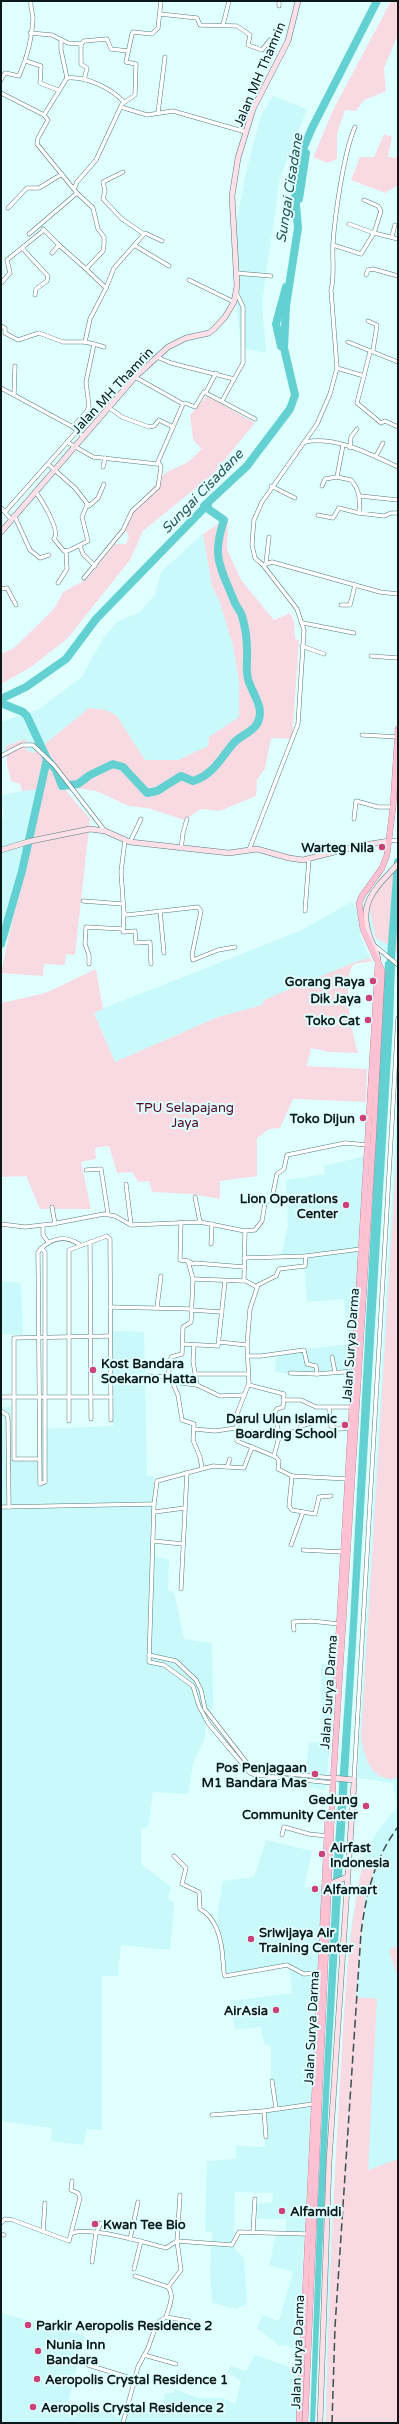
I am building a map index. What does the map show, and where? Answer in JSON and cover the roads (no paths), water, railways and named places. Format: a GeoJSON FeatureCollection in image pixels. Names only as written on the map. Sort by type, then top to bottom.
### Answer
{"type":"FeatureCollection","features":[{"type":"Feature","properties":{"kind":"main road","name":"Jalan Surya Darma"},"geometry":{"type":"LineString","coordinates":[[305,2423],[313,2104],[319,1973],[327,1836],[333,1780],[356,1371],[378,1053],[382,971],[363,929],[359,903],[362,896],[382,868],[394,840],[393,808],[398,729]]}},
{"type":"Feature","properties":{"kind":"main road","name":"Jalan Surya Darma"},"geometry":{"type":"LineString","coordinates":[[299,2423],[331,1883],[339,1624],[352,1407],[356,1371],[361,1249],[378,964]]}},
{"type":"Feature","properties":{"kind":"street"},"geometry":{"type":"LineString","coordinates":[[1,80],[6,73],[19,76],[26,61],[31,44],[30,33],[33,18],[31,1]]}},
{"type":"Feature","properties":{"kind":"street"},"geometry":{"type":"LineString","coordinates":[[74,189],[77,182],[96,160],[124,102],[135,95],[137,81],[136,64],[126,62],[132,34],[133,32],[152,34],[158,28],[161,1]]}},
{"type":"Feature","properties":{"kind":"street"},"geometry":{"type":"LineString","coordinates":[[223,25],[229,1]]}},
{"type":"Feature","properties":{"kind":"street"},"geometry":{"type":"LineString","coordinates":[[279,1],[279,6]]}},
{"type":"Feature","properties":{"kind":"street","name":"Jalan MH Thamrin"},"geometry":{"type":"LineString","coordinates":[[1,532],[9,516],[36,492],[51,467],[73,447],[79,433],[108,407],[135,377],[156,357],[176,343],[214,329],[225,317],[234,302],[236,292],[236,273],[232,196],[238,158],[260,93],[288,41],[298,1]]}},
{"type":"Feature","properties":{"kind":"street"},"geometry":{"type":"LineString","coordinates":[[160,14],[197,18],[200,25],[239,27],[250,35],[248,45],[262,50],[270,40]]}},
{"type":"Feature","properties":{"kind":"street"},"geometry":{"type":"LineString","coordinates":[[30,33],[52,35],[68,43],[81,44],[84,41],[107,39],[111,49],[128,51]]}},
{"type":"Feature","properties":{"kind":"street"},"geometry":{"type":"LineString","coordinates":[[44,115],[58,90],[67,78],[61,50],[61,40]]}},
{"type":"Feature","properties":{"kind":"street"},"geometry":{"type":"LineString","coordinates":[[81,44],[81,65],[87,68],[84,80]]}},
{"type":"Feature","properties":{"kind":"street"},"geometry":{"type":"LineString","coordinates":[[158,113],[165,57]]}},
{"type":"Feature","properties":{"kind":"street"},"geometry":{"type":"LineString","coordinates":[[26,61],[41,66],[40,83],[58,90]]}},
{"type":"Feature","properties":{"kind":"street"},"geometry":{"type":"LineString","coordinates":[[67,78],[84,80],[108,89],[124,102]]}},
{"type":"Feature","properties":{"kind":"street"},"geometry":{"type":"LineString","coordinates":[[1,93],[44,115],[48,122],[38,138],[37,144],[77,193],[93,208],[98,229],[104,237],[103,251],[86,269]]}},
{"type":"Feature","properties":{"kind":"street"},"geometry":{"type":"LineString","coordinates":[[121,107],[142,114],[173,111],[246,132]]}},
{"type":"Feature","properties":{"kind":"street"},"geometry":{"type":"LineString","coordinates":[[249,850],[298,724],[303,623],[297,609],[265,564],[258,561],[252,551],[252,530],[254,520],[271,486],[305,442],[328,403],[337,368],[331,290],[333,282],[333,245],[347,156],[355,128]]}},
{"type":"Feature","properties":{"kind":"street"},"geometry":{"type":"LineString","coordinates":[[123,172],[103,182],[103,199],[122,219],[144,234],[162,241]]}},
{"type":"Feature","properties":{"kind":"street"},"geometry":{"type":"LineString","coordinates":[[8,208],[27,188],[39,188],[62,174]]}},
{"type":"Feature","properties":{"kind":"street"},"geometry":{"type":"LineString","coordinates":[[29,234],[77,193]]}},
{"type":"Feature","properties":{"kind":"street"},"geometry":{"type":"LineString","coordinates":[[333,245],[360,255],[374,233],[381,211],[378,206],[364,200]]}},
{"type":"Feature","properties":{"kind":"street"},"geometry":{"type":"LineString","coordinates":[[349,224],[374,233],[392,236],[398,239]]}},
{"type":"Feature","properties":{"kind":"street"},"geometry":{"type":"LineString","coordinates":[[39,225],[59,246],[106,288]]}},
{"type":"Feature","properties":{"kind":"street"},"geometry":{"type":"LineString","coordinates":[[392,236],[395,225]]}},
{"type":"Feature","properties":{"kind":"street"},"geometry":{"type":"LineString","coordinates":[[1,283],[10,273],[7,260],[44,230]]}},
{"type":"Feature","properties":{"kind":"street"},"geometry":{"type":"LineString","coordinates":[[85,342],[90,319],[106,288],[112,271],[144,234]]}},
{"type":"Feature","properties":{"kind":"street"},"geometry":{"type":"LineString","coordinates":[[134,245],[169,266]]}},
{"type":"Feature","properties":{"kind":"street"},"geometry":{"type":"LineString","coordinates":[[52,253],[59,246]]}},
{"type":"Feature","properties":{"kind":"street"},"geometry":{"type":"LineString","coordinates":[[22,248],[48,276],[47,281],[36,289],[35,295]]}},
{"type":"Feature","properties":{"kind":"street"},"geometry":{"type":"LineString","coordinates":[[366,275],[368,270],[372,269],[398,276]]}},
{"type":"Feature","properties":{"kind":"street"},"geometry":{"type":"LineString","coordinates":[[236,273],[271,276]]}},
{"type":"Feature","properties":{"kind":"street"},"geometry":{"type":"LineString","coordinates":[[189,280],[234,302]]}},
{"type":"Feature","properties":{"kind":"street"},"geometry":{"type":"LineString","coordinates":[[222,401],[243,363],[244,307],[236,292]]}},
{"type":"Feature","properties":{"kind":"street"},"geometry":{"type":"LineString","coordinates":[[368,321],[377,325],[372,351],[357,404],[378,419],[381,423],[385,421],[398,427]]}},
{"type":"Feature","properties":{"kind":"street"},"geometry":{"type":"LineString","coordinates":[[1,326],[5,328],[5,334],[18,340],[39,333],[63,342],[85,342],[104,347]]}},
{"type":"Feature","properties":{"kind":"street"},"geometry":{"type":"LineString","coordinates":[[348,342],[398,362]]}},
{"type":"Feature","properties":{"kind":"street"},"geometry":{"type":"LineString","coordinates":[[73,427],[87,411],[89,406],[86,382],[94,344]]}},
{"type":"Feature","properties":{"kind":"street"},"geometry":{"type":"LineString","coordinates":[[156,357],[172,363],[216,373],[234,379]]}},
{"type":"Feature","properties":{"kind":"street"},"geometry":{"type":"LineString","coordinates":[[14,395],[15,366]]}},
{"type":"Feature","properties":{"kind":"street"},"geometry":{"type":"LineString","coordinates":[[337,368],[364,376]]}},
{"type":"Feature","properties":{"kind":"street"},"geometry":{"type":"LineString","coordinates":[[135,377],[183,404],[186,403],[195,407],[203,393],[206,392],[216,373]]}},
{"type":"Feature","properties":{"kind":"street"},"geometry":{"type":"LineString","coordinates":[[1,388],[73,427],[79,433],[68,442],[51,467],[9,516]]}},
{"type":"Feature","properties":{"kind":"street"},"geometry":{"type":"LineString","coordinates":[[206,392],[255,419]]}},
{"type":"Feature","properties":{"kind":"street"},"geometry":{"type":"LineString","coordinates":[[84,578],[123,530],[132,511],[158,487],[161,467],[159,463],[183,404]]}},
{"type":"Feature","properties":{"kind":"street"},"geometry":{"type":"LineString","coordinates":[[108,407],[122,417],[149,427],[154,426],[159,420],[173,427]]}},
{"type":"Feature","properties":{"kind":"street"},"geometry":{"type":"LineString","coordinates":[[350,448],[351,437],[357,429]]}},
{"type":"Feature","properties":{"kind":"street"},"geometry":{"type":"LineString","coordinates":[[305,442],[320,441],[343,445],[376,456],[398,467]]}},
{"type":"Feature","properties":{"kind":"street"},"geometry":{"type":"LineString","coordinates":[[68,442],[73,447],[93,457],[159,463]]}},
{"type":"Feature","properties":{"kind":"street"},"geometry":{"type":"LineString","coordinates":[[376,456],[383,443]]}},
{"type":"Feature","properties":{"kind":"street"},"geometry":{"type":"LineString","coordinates":[[337,477],[343,445]]}},
{"type":"Feature","properties":{"kind":"street"},"geometry":{"type":"LineString","coordinates":[[103,467],[105,458]]}},
{"type":"Feature","properties":{"kind":"street"},"geometry":{"type":"LineString","coordinates":[[51,467],[75,488],[87,505]]}},
{"type":"Feature","properties":{"kind":"street"},"geometry":{"type":"LineString","coordinates":[[322,486],[325,480],[337,477],[351,480],[360,496],[359,513]]}},
{"type":"Feature","properties":{"kind":"street"},"geometry":{"type":"LineString","coordinates":[[87,505],[92,505],[98,498],[104,484]]}},
{"type":"Feature","properties":{"kind":"street"},"geometry":{"type":"LineString","coordinates":[[271,486],[295,498]]}},
{"type":"Feature","properties":{"kind":"street"},"geometry":{"type":"LineString","coordinates":[[36,492],[53,522],[56,532],[54,539],[61,549],[66,551],[80,546],[88,541],[82,517],[87,505]]}},
{"type":"Feature","properties":{"kind":"street"},"geometry":{"type":"LineString","coordinates":[[360,496],[398,500]]}},
{"type":"Feature","properties":{"kind":"street"},"geometry":{"type":"LineString","coordinates":[[1,508],[9,516],[30,550],[40,558],[50,555]]}},
{"type":"Feature","properties":{"kind":"street"},"geometry":{"type":"LineString","coordinates":[[318,516],[334,518],[339,508],[359,513],[384,516],[391,512],[398,513]]}},
{"type":"Feature","properties":{"kind":"street"},"geometry":{"type":"LineString","coordinates":[[265,564],[269,537]]}},
{"type":"Feature","properties":{"kind":"street"},"geometry":{"type":"LineString","coordinates":[[80,546],[83,554],[95,566]]}},
{"type":"Feature","properties":{"kind":"street"},"geometry":{"type":"LineString","coordinates":[[58,584],[67,569],[66,551]]}},
{"type":"Feature","properties":{"kind":"street"},"geometry":{"type":"LineString","coordinates":[[265,564],[272,562],[355,586],[380,592],[398,594]]}},
{"type":"Feature","properties":{"kind":"street"},"geometry":{"type":"LineString","coordinates":[[341,605],[350,605],[355,586]]}},
{"type":"Feature","properties":{"kind":"street"},"geometry":{"type":"LineString","coordinates":[[1,589],[7,588],[16,605]]}},
{"type":"Feature","properties":{"kind":"street"},"geometry":{"type":"LineString","coordinates":[[303,623],[354,633]]}},
{"type":"Feature","properties":{"kind":"street"},"geometry":{"type":"LineString","coordinates":[[302,646],[324,654]]}},
{"type":"Feature","properties":{"kind":"street"},"geometry":{"type":"LineString","coordinates":[[371,656],[398,658]]}},
{"type":"Feature","properties":{"kind":"street"},"geometry":{"type":"LineString","coordinates":[[362,735],[398,737]]}},
{"type":"Feature","properties":{"kind":"street"},"geometry":{"type":"LineString","coordinates":[[1,756],[22,745],[28,743],[33,745],[54,765],[105,831]]}},
{"type":"Feature","properties":{"kind":"street"},"geometry":{"type":"LineString","coordinates":[[354,819],[356,801],[378,807],[393,808]]}},
{"type":"Feature","properties":{"kind":"street"},"geometry":{"type":"LineString","coordinates":[[123,929],[124,913],[121,872],[128,841],[141,819]]}},
{"type":"Feature","properties":{"kind":"street"},"geometry":{"type":"LineString","coordinates":[[181,849],[187,819]]}},
{"type":"Feature","properties":{"kind":"street"},"geometry":{"type":"LineString","coordinates":[[1,850],[82,829],[105,831],[128,841],[181,849],[229,853],[257,849],[289,858],[309,859],[358,846],[394,840]]}},
{"type":"Feature","properties":{"kind":"street"},"geometry":{"type":"LineString","coordinates":[[305,911],[309,859]]}},
{"type":"Feature","properties":{"kind":"street"},"geometry":{"type":"LineString","coordinates":[[378,964],[378,956],[369,935],[366,904],[370,894],[398,864]]}},
{"type":"Feature","properties":{"kind":"street"},"geometry":{"type":"LineString","coordinates":[[83,901],[123,904]]}},
{"type":"Feature","properties":{"kind":"street"},"geometry":{"type":"LineString","coordinates":[[124,913],[127,915],[198,907],[200,908],[192,955],[193,960],[218,950],[235,947]]}},
{"type":"Feature","properties":{"kind":"street"},"geometry":{"type":"LineString","coordinates":[[160,911],[164,953]]}},
{"type":"Feature","properties":{"kind":"street"},"geometry":{"type":"LineString","coordinates":[[89,964],[89,955],[85,944],[86,927],[123,929],[124,932],[136,932],[136,943],[150,942],[151,964]]}},
{"type":"Feature","properties":{"kind":"street"},"geometry":{"type":"LineString","coordinates":[[374,946],[398,965]]}},
{"type":"Feature","properties":{"kind":"street"},"geometry":{"type":"LineString","coordinates":[[320,2423],[329,2162],[398,1018]]}},
{"type":"Feature","properties":{"kind":"street"},"geometry":{"type":"LineString","coordinates":[[1,1224],[25,1227],[55,1224],[97,1214],[108,1214],[132,1225],[200,1222],[245,1231],[255,1230],[261,1225],[264,1205],[272,1198],[277,1174],[284,1170],[287,1155],[345,1143],[368,1145]]}},
{"type":"Feature","properties":{"kind":"street"},"geometry":{"type":"LineString","coordinates":[[86,1170],[101,1169],[108,1214]]}},
{"type":"Feature","properties":{"kind":"street"},"geometry":{"type":"LineString","coordinates":[[126,1184],[132,1225]]}},
{"type":"Feature","properties":{"kind":"street"},"geometry":{"type":"LineString","coordinates":[[195,1197],[200,1222]]}},
{"type":"Feature","properties":{"kind":"street"},"geometry":{"type":"LineString","coordinates":[[52,1207],[55,1224]]}},
{"type":"Feature","properties":{"kind":"street"},"geometry":{"type":"LineString","coordinates":[[181,1222],[180,1260],[188,1261],[193,1264],[244,1267]]}},
{"type":"Feature","properties":{"kind":"street"},"geometry":{"type":"LineString","coordinates":[[211,1244],[212,1224]]}},
{"type":"Feature","properties":{"kind":"street"},"geometry":{"type":"LineString","coordinates":[[43,1225],[43,1235],[48,1242]]}},
{"type":"Feature","properties":{"kind":"street"},"geometry":{"type":"LineString","coordinates":[[244,1281],[245,1231]]}},
{"type":"Feature","properties":{"kind":"street"},"geometry":{"type":"LineString","coordinates":[[69,1421],[68,1251],[79,1244],[107,1236],[110,1237],[112,1420]]}},
{"type":"Feature","properties":{"kind":"street"},"geometry":{"type":"LineString","coordinates":[[41,1248],[45,1252],[45,1482],[40,1484],[38,1252],[41,1248],[48,1242],[66,1239],[79,1244]]}},
{"type":"Feature","properties":{"kind":"street"},"geometry":{"type":"LineString","coordinates":[[90,1242],[91,1419]]}},
{"type":"Feature","properties":{"kind":"street"},"geometry":{"type":"LineString","coordinates":[[244,1258],[306,1256],[361,1249]]}},
{"type":"Feature","properties":{"kind":"street"},"geometry":{"type":"LineString","coordinates":[[306,1256],[305,1266],[280,1269],[276,1276],[263,1281],[257,1287],[250,1312],[247,1345],[249,1385],[236,1414],[237,1441],[274,1456],[278,1459],[278,1469],[292,1476],[348,1479]]}},
{"type":"Feature","properties":{"kind":"street"},"geometry":{"type":"LineString","coordinates":[[168,1377],[171,1357],[181,1355],[184,1327],[191,1323],[193,1280],[188,1261]]}},
{"type":"Feature","properties":{"kind":"street"},"geometry":{"type":"LineString","coordinates":[[157,1307],[161,1276]]}},
{"type":"Feature","properties":{"kind":"street"},"geometry":{"type":"LineString","coordinates":[[193,1280],[244,1281],[257,1287]]}},
{"type":"Feature","properties":{"kind":"street"},"geometry":{"type":"LineString","coordinates":[[183,1344],[217,1346],[219,1342],[225,1281]]}},
{"type":"Feature","properties":{"kind":"street"},"geometry":{"type":"LineString","coordinates":[[110,1307],[157,1307],[222,1312]]}},
{"type":"Feature","properties":{"kind":"street"},"geometry":{"type":"LineString","coordinates":[[39,1459],[14,1460],[14,1338],[110,1336]]}},
{"type":"Feature","properties":{"kind":"street"},"geometry":{"type":"LineString","coordinates":[[219,1342],[247,1345]]}},
{"type":"Feature","properties":{"kind":"street"},"geometry":{"type":"LineString","coordinates":[[194,1345],[193,1359],[197,1385]]}},
{"type":"Feature","properties":{"kind":"street"},"geometry":{"type":"LineString","coordinates":[[247,1356],[261,1356],[304,1350],[307,1364],[316,1366],[316,1374]]}},
{"type":"Feature","properties":{"kind":"street"},"geometry":{"type":"LineString","coordinates":[[332,1356],[335,1372]]}},
{"type":"Feature","properties":{"kind":"street"},"geometry":{"type":"LineString","coordinates":[[290,1373],[316,1374],[356,1371]]}},
{"type":"Feature","properties":{"kind":"street"},"geometry":{"type":"LineString","coordinates":[[196,1374],[248,1374]]}},
{"type":"Feature","properties":{"kind":"street"},"geometry":{"type":"LineString","coordinates":[[148,1376],[168,1377],[172,1381],[178,1395],[182,1420],[194,1424],[193,1440],[200,1457],[202,1468]]}},
{"type":"Feature","properties":{"kind":"street"},"geometry":{"type":"LineString","coordinates":[[172,1381],[197,1385],[220,1396],[244,1395]]}},
{"type":"Feature","properties":{"kind":"street"},"geometry":{"type":"LineString","coordinates":[[249,1385],[283,1393],[283,1407],[277,1409],[275,1412],[279,1437],[274,1456]]}},
{"type":"Feature","properties":{"kind":"street"},"geometry":{"type":"LineString","coordinates":[[1,1397],[111,1397]]}},
{"type":"Feature","properties":{"kind":"street"},"geometry":{"type":"LineString","coordinates":[[283,1400],[301,1400],[311,1406],[329,1408],[352,1407]]}},
{"type":"Feature","properties":{"kind":"street"},"geometry":{"type":"LineString","coordinates":[[329,1408],[330,1424],[334,1427],[351,1428]]}},
{"type":"Feature","properties":{"kind":"street"},"geometry":{"type":"LineString","coordinates":[[1,1411],[7,1415],[8,1419],[9,1507]]}},
{"type":"Feature","properties":{"kind":"street"},"geometry":{"type":"LineString","coordinates":[[279,1437],[292,1435],[292,1432],[300,1430],[301,1426],[329,1418]]}},
{"type":"Feature","properties":{"kind":"street"},"geometry":{"type":"LineString","coordinates":[[194,1429],[215,1431],[236,1428]]}},
{"type":"Feature","properties":{"kind":"street"},"geometry":{"type":"LineString","coordinates":[[252,1447],[244,1468],[202,1468],[158,1480],[154,1504],[149,1662],[164,1665],[193,1686],[199,1706],[208,1723],[250,1773],[255,1775],[333,1780],[352,1779]]}},
{"type":"Feature","properties":{"kind":"street"},"geometry":{"type":"LineString","coordinates":[[227,1467],[230,1459]]}},
{"type":"Feature","properties":{"kind":"street"},"geometry":{"type":"LineString","coordinates":[[181,1589],[187,1472]]}},
{"type":"Feature","properties":{"kind":"street"},"geometry":{"type":"LineString","coordinates":[[292,1476],[289,1506],[292,1510],[315,1514],[319,1496],[331,1496]]}},
{"type":"Feature","properties":{"kind":"street"},"geometry":{"type":"LineString","coordinates":[[1,1507],[154,1504]]}},
{"type":"Feature","properties":{"kind":"street"},"geometry":{"type":"LineString","coordinates":[[154,1512],[185,1508]]}},
{"type":"Feature","properties":{"kind":"street"},"geometry":{"type":"LineString","coordinates":[[291,1545],[303,1512]]}},
{"type":"Feature","properties":{"kind":"street"},"geometry":{"type":"LineString","coordinates":[[153,1541],[183,1544]]}},
{"type":"Feature","properties":{"kind":"street"},"geometry":{"type":"LineString","coordinates":[[303,1550],[344,1552]]}},
{"type":"Feature","properties":{"kind":"street"},"geometry":{"type":"LineString","coordinates":[[294,1630],[293,1622],[311,1621],[339,1624]]}},
{"type":"Feature","properties":{"kind":"street"},"geometry":{"type":"LineString","coordinates":[[149,1655],[176,1661],[196,1680],[201,1690],[205,1710],[250,1767],[257,1771],[333,1780]]}},
{"type":"Feature","properties":{"kind":"street"},"geometry":{"type":"LineString","coordinates":[[282,1835],[284,1827],[309,1834],[327,1836]]}},
{"type":"Feature","properties":{"kind":"street"},"geometry":{"type":"LineString","coordinates":[[174,1856],[186,1868],[182,1884],[200,1892],[200,1909],[208,1913],[214,1922],[225,1976],[287,1965],[304,1974],[319,1973]]}},
{"type":"Feature","properties":{"kind":"street"},"geometry":{"type":"LineString","coordinates":[[331,1883],[346,1878]]}},
{"type":"Feature","properties":{"kind":"street"},"geometry":{"type":"LineString","coordinates":[[272,2081],[276,2108]]}},
{"type":"Feature","properties":{"kind":"street"},"geometry":{"type":"LineString","coordinates":[[212,2115],[264,2111],[276,2108],[313,2104]]}},
{"type":"Feature","properties":{"kind":"street"},"geometry":{"type":"LineString","coordinates":[[264,2111],[266,2137]]}},
{"type":"Feature","properties":{"kind":"street"},"geometry":{"type":"LineString","coordinates":[[1,2223],[5,2220],[13,2220],[66,2242],[72,2233],[80,2198],[78,2193],[71,2190],[72,2181]]}},
{"type":"Feature","properties":{"kind":"street"},"geometry":{"type":"LineString","coordinates":[[168,2287],[181,2270],[177,2241],[180,2195]]}},
{"type":"Feature","properties":{"kind":"street"},"geometry":{"type":"LineString","coordinates":[[253,2232],[255,2200]]}},
{"type":"Feature","properties":{"kind":"street"},"geometry":{"type":"LineString","coordinates":[[130,2239],[138,2202]]}},
{"type":"Feature","properties":{"kind":"street"},"geometry":{"type":"LineString","coordinates":[[43,2232],[45,2203]]}},
{"type":"Feature","properties":{"kind":"street"},"geometry":{"type":"LineString","coordinates":[[92,2262],[96,2233],[101,2222]]}},
{"type":"Feature","properties":{"kind":"street"},"geometry":{"type":"LineString","coordinates":[[72,2233],[96,2233],[141,2241],[166,2248],[177,2241],[232,2244],[239,2232],[309,2234]]}},
{"type":"Feature","properties":{"kind":"street"},"geometry":{"type":"LineString","coordinates":[[134,2269],[141,2241]]}},
{"type":"Feature","properties":{"kind":"street"},"geometry":{"type":"LineString","coordinates":[[123,2423],[134,2379],[157,2323],[166,2317],[172,2295],[168,2287],[135,2276]]}},
{"type":"Feature","properties":{"kind":"street"},"geometry":{"type":"LineString","coordinates":[[166,2317],[189,2321]]}},
{"type":"Feature","properties":{"kind":"street"},"geometry":{"type":"LineString","coordinates":[[144,2355],[176,2364]]}},
{"type":"Feature","properties":{"kind":"street"},"geometry":{"type":"LineString","coordinates":[[88,2365],[134,2379]]}},
{"type":"Feature","properties":{"kind":"water"},"geometry":{"type":"Polygon","coordinates":[[[390,961],[395,965],[393,1023],[329,2095],[315,2423],[310,2423],[317,2220],[334,1861],[350,1623],[385,962],[390,961]]]}},
{"type":"Feature","properties":{"kind":"waterway"},"geometry":{"type":"LineString","coordinates":[[1,703],[23,712],[27,716],[47,759],[56,770],[62,786],[78,784],[90,775],[113,764],[123,767],[147,793],[157,791],[181,776],[193,781],[205,775],[211,771],[238,739],[252,730],[257,724],[260,712],[247,674],[247,645],[244,624],[219,563],[218,544],[224,520],[204,506],[247,466],[290,409],[295,395],[284,348],[286,306],[298,228],[294,181],[300,156],[312,128],[377,1]]}},
{"type":"Feature","properties":{"kind":"waterway","name":"Sungai Cisadane"},"geometry":{"type":"LineString","coordinates":[[299,199],[306,153]]}},
{"type":"Feature","properties":{"kind":"waterway","name":"Sungai Cisadane"},"geometry":{"type":"LineString","coordinates":[[281,346],[276,324],[286,287]]}},
{"type":"Feature","properties":{"kind":"waterway","name":"Sungai Cisadane"},"geometry":{"type":"LineString","coordinates":[[1,699],[26,687],[66,659],[96,619],[208,504]]}},
{"type":"Feature","properties":{"kind":"waterway"},"geometry":{"type":"LineString","coordinates":[[1,944],[22,871],[47,759]]}},
{"type":"Feature","properties":{"kind":"waterway"},"geometry":{"type":"LineString","coordinates":[[390,971],[398,862]]}},
{"type":"Feature","properties":{"kind":"railway"},"geometry":{"type":"LineString","coordinates":[[332,2423],[335,2327],[361,1933],[372,1878],[383,1852],[398,1827]]}},
{"type":"Feature","properties":{"kind":"place","name":"Warteg Nila"},"geometry":{"type":"Point","coordinates":[382,847]}},
{"type":"Feature","properties":{"kind":"place","name":"Gorang Raya"},"geometry":{"type":"Point","coordinates":[373,981]}},
{"type":"Feature","properties":{"kind":"place","name":"Dik Jaya"},"geometry":{"type":"Point","coordinates":[369,998]}},
{"type":"Feature","properties":{"kind":"place","name":"Toko Cat"},"geometry":{"type":"Point","coordinates":[368,1020]}},
{"type":"Feature","properties":{"kind":"place","name":"Toko Dijun"},"geometry":{"type":"Point","coordinates":[363,1118]}},
{"type":"Feature","properties":{"kind":"place","name":"Lion Operations Center"},"geometry":{"type":"Point","coordinates":[346,1205]}},
{"type":"Feature","properties":{"kind":"place","name":"Kost Bandara Soekarno Hatta"},"geometry":{"type":"Point","coordinates":[93,1370]}},
{"type":"Feature","properties":{"kind":"place","name":"Darul Ulun Islamic Boarding School"},"geometry":{"type":"Point","coordinates":[345,1425]}},
{"type":"Feature","properties":{"kind":"place","name":"Pos Penjagaan M1 Bandara Mas"},"geometry":{"type":"Point","coordinates":[315,1774]}},
{"type":"Feature","properties":{"kind":"place","name":"Gedung Community Center"},"geometry":{"type":"Point","coordinates":[366,1806]}},
{"type":"Feature","properties":{"kind":"place","name":"Airfast Indonesia"},"geometry":{"type":"Point","coordinates":[322,1854]}},
{"type":"Feature","properties":{"kind":"place","name":"Alfamart"},"geometry":{"type":"Point","coordinates":[315,1889]}},
{"type":"Feature","properties":{"kind":"place","name":"Sriwijaya Air Training Center"},"geometry":{"type":"Point","coordinates":[251,1939]}},
{"type":"Feature","properties":{"kind":"place","name":"AirAsia"},"geometry":{"type":"Point","coordinates":[276,2010]}},
{"type":"Feature","properties":{"kind":"place","name":"Alfamidi"},"geometry":{"type":"Point","coordinates":[282,2211]}},
{"type":"Feature","properties":{"kind":"place","name":"Kwan Tee Bio"},"geometry":{"type":"Point","coordinates":[95,2224]}},
{"type":"Feature","properties":{"kind":"place","name":"Parkir Aeropolis Residence 2"},"geometry":{"type":"Point","coordinates":[28,2325]}},
{"type":"Feature","properties":{"kind":"place","name":"Nunia Inn Bandara"},"geometry":{"type":"Point","coordinates":[38,2351]}},
{"type":"Feature","properties":{"kind":"place","name":"Aeropolis Crystal Residence 1"},"geometry":{"type":"Point","coordinates":[37,2379]}},
{"type":"Feature","properties":{"kind":"place","name":"Aeropolis Crystal Residence 2"},"geometry":{"type":"Point","coordinates":[33,2407]}},
{"type":"Feature","properties":{"kind":"park label","name":"TPU Selapajang Jaya"},"geometry":{"type":"Point","coordinates":[185,1114]}}]}
